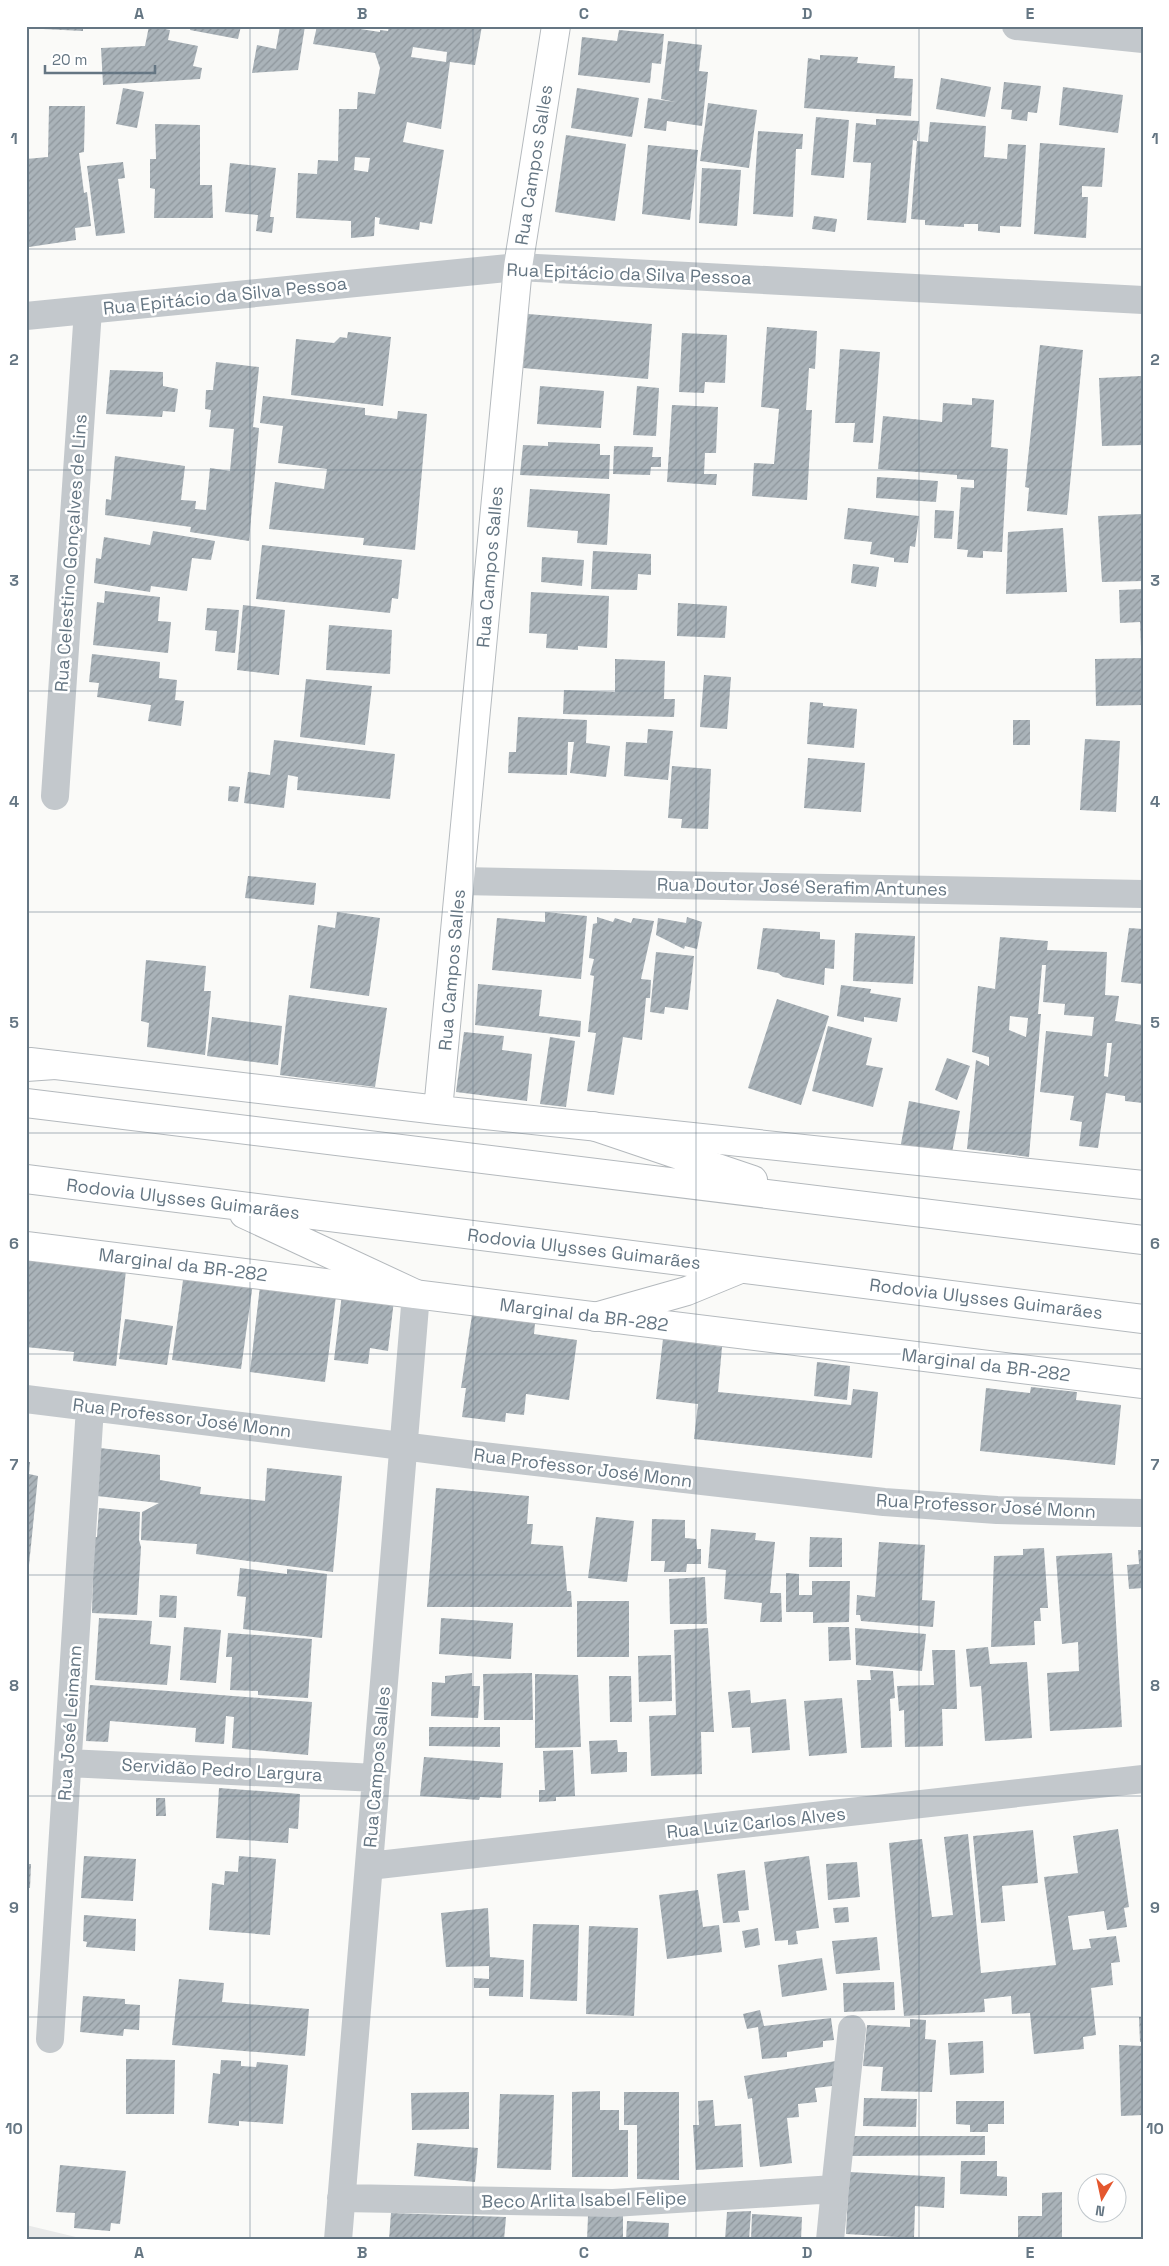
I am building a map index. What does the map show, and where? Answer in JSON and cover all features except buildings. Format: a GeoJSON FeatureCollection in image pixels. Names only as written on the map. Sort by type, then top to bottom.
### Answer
{"type":"FeatureCollection","features":[{"type":"Feature","properties":{"kind":"main road","name":"Rua Campos Salles"},"geometry":{"type":"LineString","coordinates":[[438,1110],[518,267],[556,26]]}},
{"type":"Feature","properties":{"kind":"main road"},"geometry":{"type":"LineString","coordinates":[[26,1061],[438,1110],[1143,1184]]}},
{"type":"Feature","properties":{"kind":"main road"},"geometry":{"type":"LineString","coordinates":[[26,1067],[56,1065]]}},
{"type":"Feature","properties":{"kind":"main road"},"geometry":{"type":"LineString","coordinates":[[26,1104],[1143,1240]]}},
{"type":"Feature","properties":{"kind":"main road"},"geometry":{"type":"LineString","coordinates":[[593,1126],[806,1199]]}},
{"type":"Feature","properties":{"kind":"main road","name":"Rodovia Ulysses Guimarães"},"geometry":{"type":"LineString","coordinates":[[26,1179],[1143,1319]]}},
{"type":"Feature","properties":{"kind":"main road"},"geometry":{"type":"LineString","coordinates":[[223,1204],[416,1294]]}},
{"type":"Feature","properties":{"kind":"main road","name":"Marginal da BR-282"},"geometry":{"type":"LineString","coordinates":[[26,1246],[1143,1384]]}},
{"type":"Feature","properties":{"kind":"main road"},"geometry":{"type":"LineString","coordinates":[[595,1317],[687,1291],[740,1269]]}},
{"type":"Feature","properties":{"kind":"street"},"geometry":{"type":"LineString","coordinates":[[1016,26],[1143,39]]}},
{"type":"Feature","properties":{"kind":"street","name":"Rua Epitácio da Silva Pessoa"},"geometry":{"type":"LineString","coordinates":[[26,316],[518,267],[1143,300]]}},
{"type":"Feature","properties":{"kind":"street","name":"Rua Celestino Gonçalves de Lins"},"geometry":{"type":"LineString","coordinates":[[55,796],[88,310]]}},
{"type":"Feature","properties":{"kind":"street","name":"Rua Doutor José Serafim Antunes"},"geometry":{"type":"LineString","coordinates":[[460,881],[1143,894]]}},
{"type":"Feature","properties":{"kind":"street","name":"Rua Campos Salles"},"geometry":{"type":"LineString","coordinates":[[338,2240],[416,1294]]}},
{"type":"Feature","properties":{"kind":"street","name":"Rua Professor José Monn"},"geometry":{"type":"LineString","coordinates":[[26,1399],[642,1475],[884,1502],[997,1510],[1143,1513]]}},
{"type":"Feature","properties":{"kind":"street","name":"Rua José Leimann"},"geometry":{"type":"LineString","coordinates":[[50,2039],[90,1407]]}},
{"type":"Feature","properties":{"kind":"street","name":"Servidão Pedro Largura"},"geometry":{"type":"LineString","coordinates":[[68,1763],[376,1778]]}},
{"type":"Feature","properties":{"kind":"street","name":"Rua Luiz Carlos Alves"},"geometry":{"type":"LineString","coordinates":[[369,1866],[1143,1779]]}},
{"type":"Feature","properties":{"kind":"street"},"geometry":{"type":"LineString","coordinates":[[830,2240],[852,2029]]}},
{"type":"Feature","properties":{"kind":"street","name":"Beco Arlita Isabel Felipe"},"geometry":{"type":"LineString","coordinates":[[341,2198],[613,2203],[835,2188]]}},
{"type":"Feature","properties":{"kind":"shaded area"},"geometry":{"type":"Polygon","coordinates":[[[26,2225],[80,2238],[99,2240],[26,2240],[26,2225]]]}}]}
